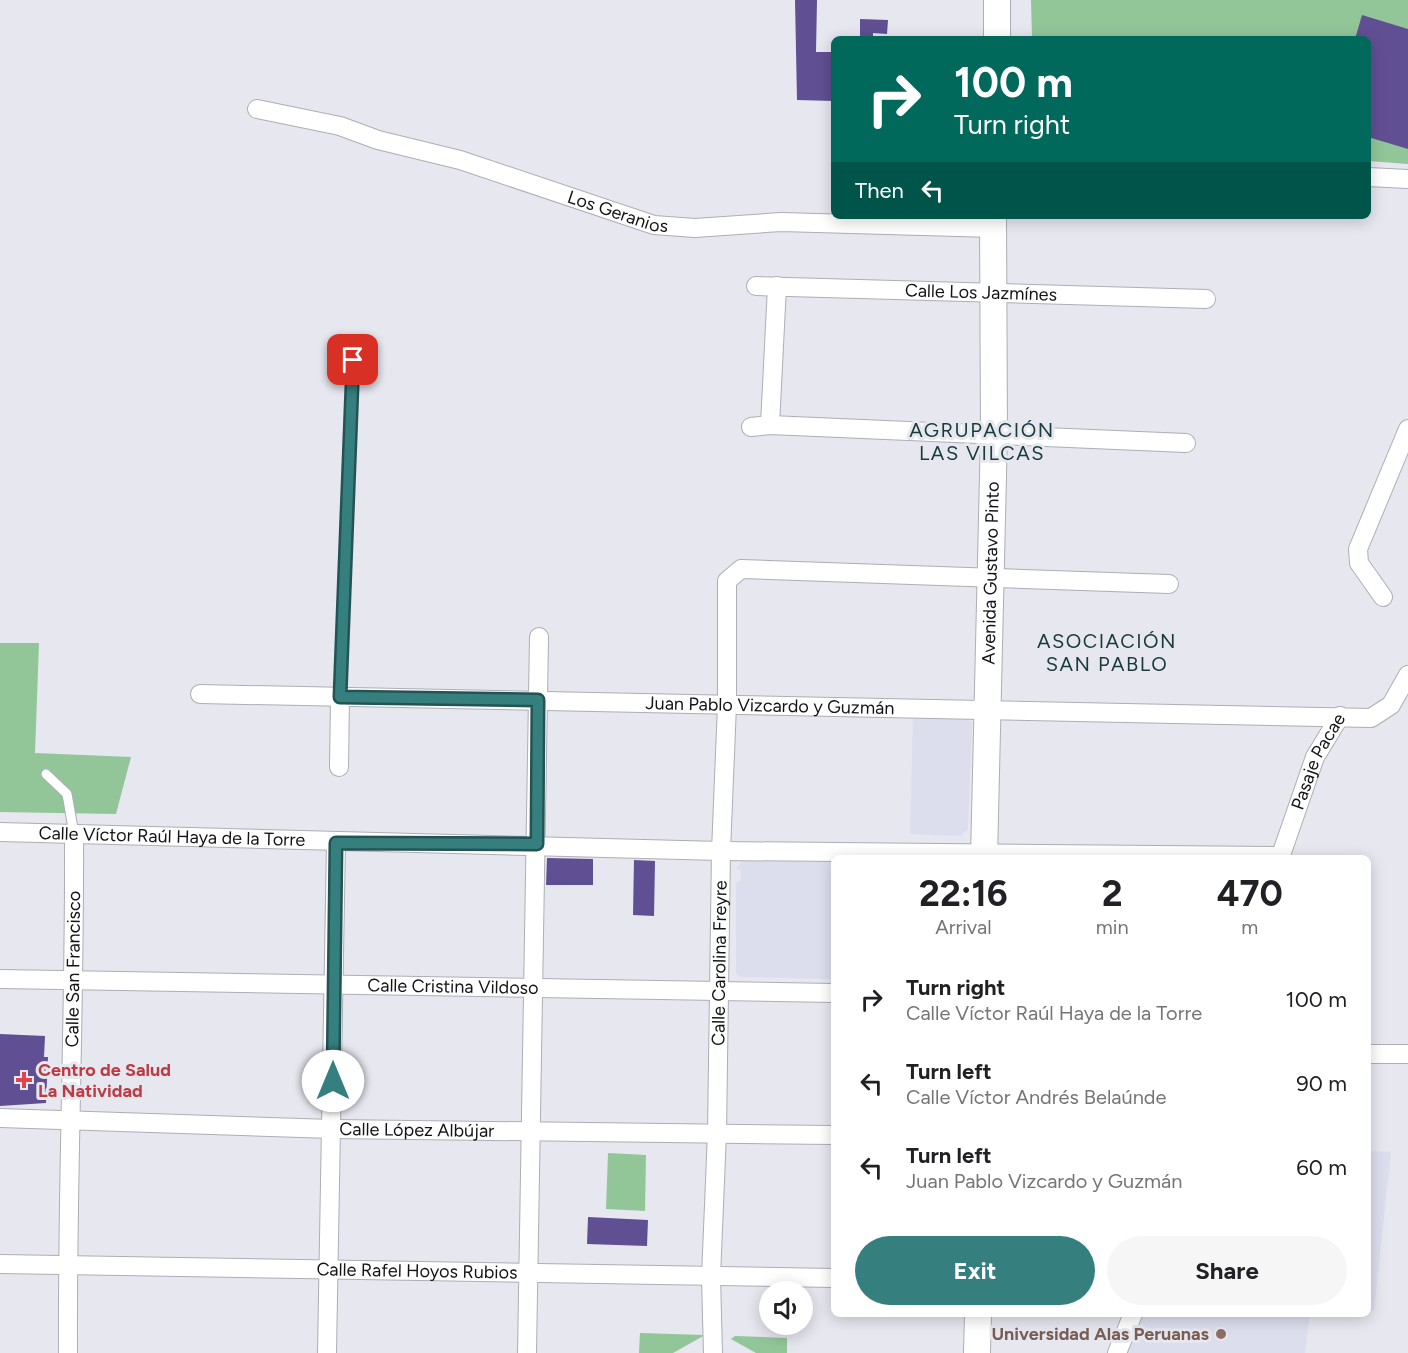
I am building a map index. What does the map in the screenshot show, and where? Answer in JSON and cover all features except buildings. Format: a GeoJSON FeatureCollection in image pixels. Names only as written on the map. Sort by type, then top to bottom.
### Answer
{"type":"FeatureCollection","features":[{"type":"Feature","properties":{"kind":"main road"},"geometry":{"type":"LineString","coordinates":[[997,0],[997,36]]}},
{"type":"Feature","properties":{"kind":"main road","name":"Avenida Gustavo Pinto"},"geometry":{"type":"LineString","coordinates":[[984,855],[994,434],[993,222]]}},
{"type":"Feature","properties":{"kind":"main road"},"geometry":{"type":"LineString","coordinates":[[977,1353],[978,1317]]}},
{"type":"Feature","properties":{"kind":"street","name":"Los Geranios"},"geometry":{"type":"LineString","coordinates":[[256,109],[340,126],[378,140],[460,160],[654,225],[695,228],[781,222],[993,222]]}},
{"type":"Feature","properties":{"kind":"street"},"geometry":{"type":"LineString","coordinates":[[1371,177],[1408,179]]}},
{"type":"Feature","properties":{"kind":"street","name":"Calle Los Jazmínes"},"geometry":{"type":"LineString","coordinates":[[756,286],[1206,298]]}},
{"type":"Feature","properties":{"kind":"street"},"geometry":{"type":"LineString","coordinates":[[770,424],[777,286]]}},
{"type":"Feature","properties":{"kind":"street"},"geometry":{"type":"LineString","coordinates":[[751,427],[770,424],[1186,443]]}},
{"type":"Feature","properties":{"kind":"street"},"geometry":{"type":"LineString","coordinates":[[1383,597],[1359,564],[1358,549],[1408,429]]}},
{"type":"Feature","properties":{"kind":"street","name":"Calle Carolina Freyre"},"geometry":{"type":"LineString","coordinates":[[713,1353],[711,1277],[717,1133],[721,851],[727,705],[727,582],[732,574],[741,569],[990,576]]}},
{"type":"Feature","properties":{"kind":"street"},"geometry":{"type":"LineString","coordinates":[[990,576],[1168,584]]}},
{"type":"Feature","properties":{"kind":"street"},"geometry":{"type":"LineString","coordinates":[[527,1353],[539,637]]}},
{"type":"Feature","properties":{"kind":"street","name":"Pasaje Pacae"},"geometry":{"type":"LineString","coordinates":[[1282,855],[1315,757],[1340,716],[1371,718],[1391,705],[1408,675]]}},
{"type":"Feature","properties":{"kind":"street","name":"Juan Pablo Vizcardo y Guzmán"},"geometry":{"type":"LineString","coordinates":[[200,694],[986,712],[1340,716]]}},
{"type":"Feature","properties":{"kind":"street"},"geometry":{"type":"LineString","coordinates":[[339,767],[340,697]]}},
{"type":"Feature","properties":{"kind":"street","name":"Calle Víctor Raúl Haya de la Torre"},"geometry":{"type":"LineString","coordinates":[[0,832],[336,843],[537,844],[721,851],[931,855]]}},
{"type":"Feature","properties":{"kind":"street","name":"Calle San Francisco"},"geometry":{"type":"LineString","coordinates":[[68,1353],[67,1266],[75,979],[74,834]]}},
{"type":"Feature","properties":{"kind":"street"},"geometry":{"type":"LineString","coordinates":[[327,1353],[336,843]]}},
{"type":"Feature","properties":{"kind":"street","name":"Calle Cristina Vildoso"},"geometry":{"type":"LineString","coordinates":[[0,979],[831,993]]}},
{"type":"Feature","properties":{"kind":"street"},"geometry":{"type":"LineString","coordinates":[[1371,1054],[1408,1054]]}},
{"type":"Feature","properties":{"kind":"street","name":"Calle López Albújar"},"geometry":{"type":"LineString","coordinates":[[0,1118],[332,1128],[831,1135]]}},
{"type":"Feature","properties":{"kind":"street","name":"Calle Rafel Hoyos Rubios"},"geometry":{"type":"LineString","coordinates":[[0,1264],[831,1278]]}},
{"type":"Feature","properties":{"kind":"street"},"geometry":{"type":"LineString","coordinates":[[1117,1353],[1132,1317]]}},
{"type":"Feature","properties":{"kind":"lane"},"geometry":{"type":"LineString","coordinates":[[340,697],[353,360]]}},
{"type":"Feature","properties":{"kind":"lane","name":"Calle San Francisco"},"geometry":{"type":"LineString","coordinates":[[46,774],[67,794],[74,834]]}},
{"type":"Feature","properties":{"kind":"shaded area"},"geometry":{"type":"Polygon","coordinates":[[[913,717],[967,718],[972,723],[968,829],[961,836],[910,834],[913,717]]]}},
{"type":"Feature","properties":{"kind":"shaded area"},"geometry":{"type":"Polygon","coordinates":[[[742,861],[831,862],[831,979],[741,977],[736,973],[736,883],[741,880],[741,871],[736,868],[742,861]]]}},
{"type":"Feature","properties":{"kind":"shaded area"},"geometry":{"type":"Polygon","coordinates":[[[1371,1151],[1391,1152],[1374,1311],[1371,1311],[1371,1151]]]}},
{"type":"Feature","properties":{"kind":"shaded area","name":"Universidad Alas Peruanas"},"geometry":{"type":"Polygon","coordinates":[[[1141,1317],[1310,1317],[1305,1353],[1126,1353],[1141,1317]]]}},
{"type":"Feature","properties":{"kind":"green space"},"geometry":{"type":"Polygon","coordinates":[[[1031,0],[1408,0],[1408,164],[1371,161],[1371,36],[1032,36],[1031,0]]]}},
{"type":"Feature","properties":{"kind":"green space"},"geometry":{"type":"Polygon","coordinates":[[[0,643],[39,643],[35,753],[131,757],[116,814],[0,812],[0,643]]]}},
{"type":"Feature","properties":{"kind":"green space"},"geometry":{"type":"Polygon","coordinates":[[[608,1153],[646,1155],[645,1211],[606,1209],[608,1153]]]}},
{"type":"Feature","properties":{"kind":"green space"},"geometry":{"type":"Polygon","coordinates":[[[640,1333],[705,1335],[673,1353],[639,1353],[640,1333]]]}},
{"type":"Feature","properties":{"kind":"green space"},"geometry":{"type":"Polygon","coordinates":[[[735,1336],[787,1338],[787,1353],[756,1353],[731,1339],[735,1336]]]}},
{"type":"Feature","properties":{"kind":"place","name":"Centro de Salud La Natividad"},"geometry":{"type":"Point","coordinates":[24,1080]}},
{"type":"Feature","properties":{"kind":"place","name":"Universidad Alas Peruanas"},"geometry":{"type":"Point","coordinates":[1221,1334]}},
{"type":"Feature","properties":{"kind":"district","name":"AGRUPACIÓN LAS VILCAS"},"geometry":{"type":"Point","coordinates":[982,442]}},
{"type":"Feature","properties":{"kind":"district","name":"ASOCIACIÓN SAN PABLO"},"geometry":{"type":"Point","coordinates":[1107,652]}},
{"type":"Feature","properties":{"kind":"route"},"geometry":{"type":"LineString","coordinates":[[333,1081],[336,843],[537,844],[538,700],[340,697],[353,360]]}}]}
